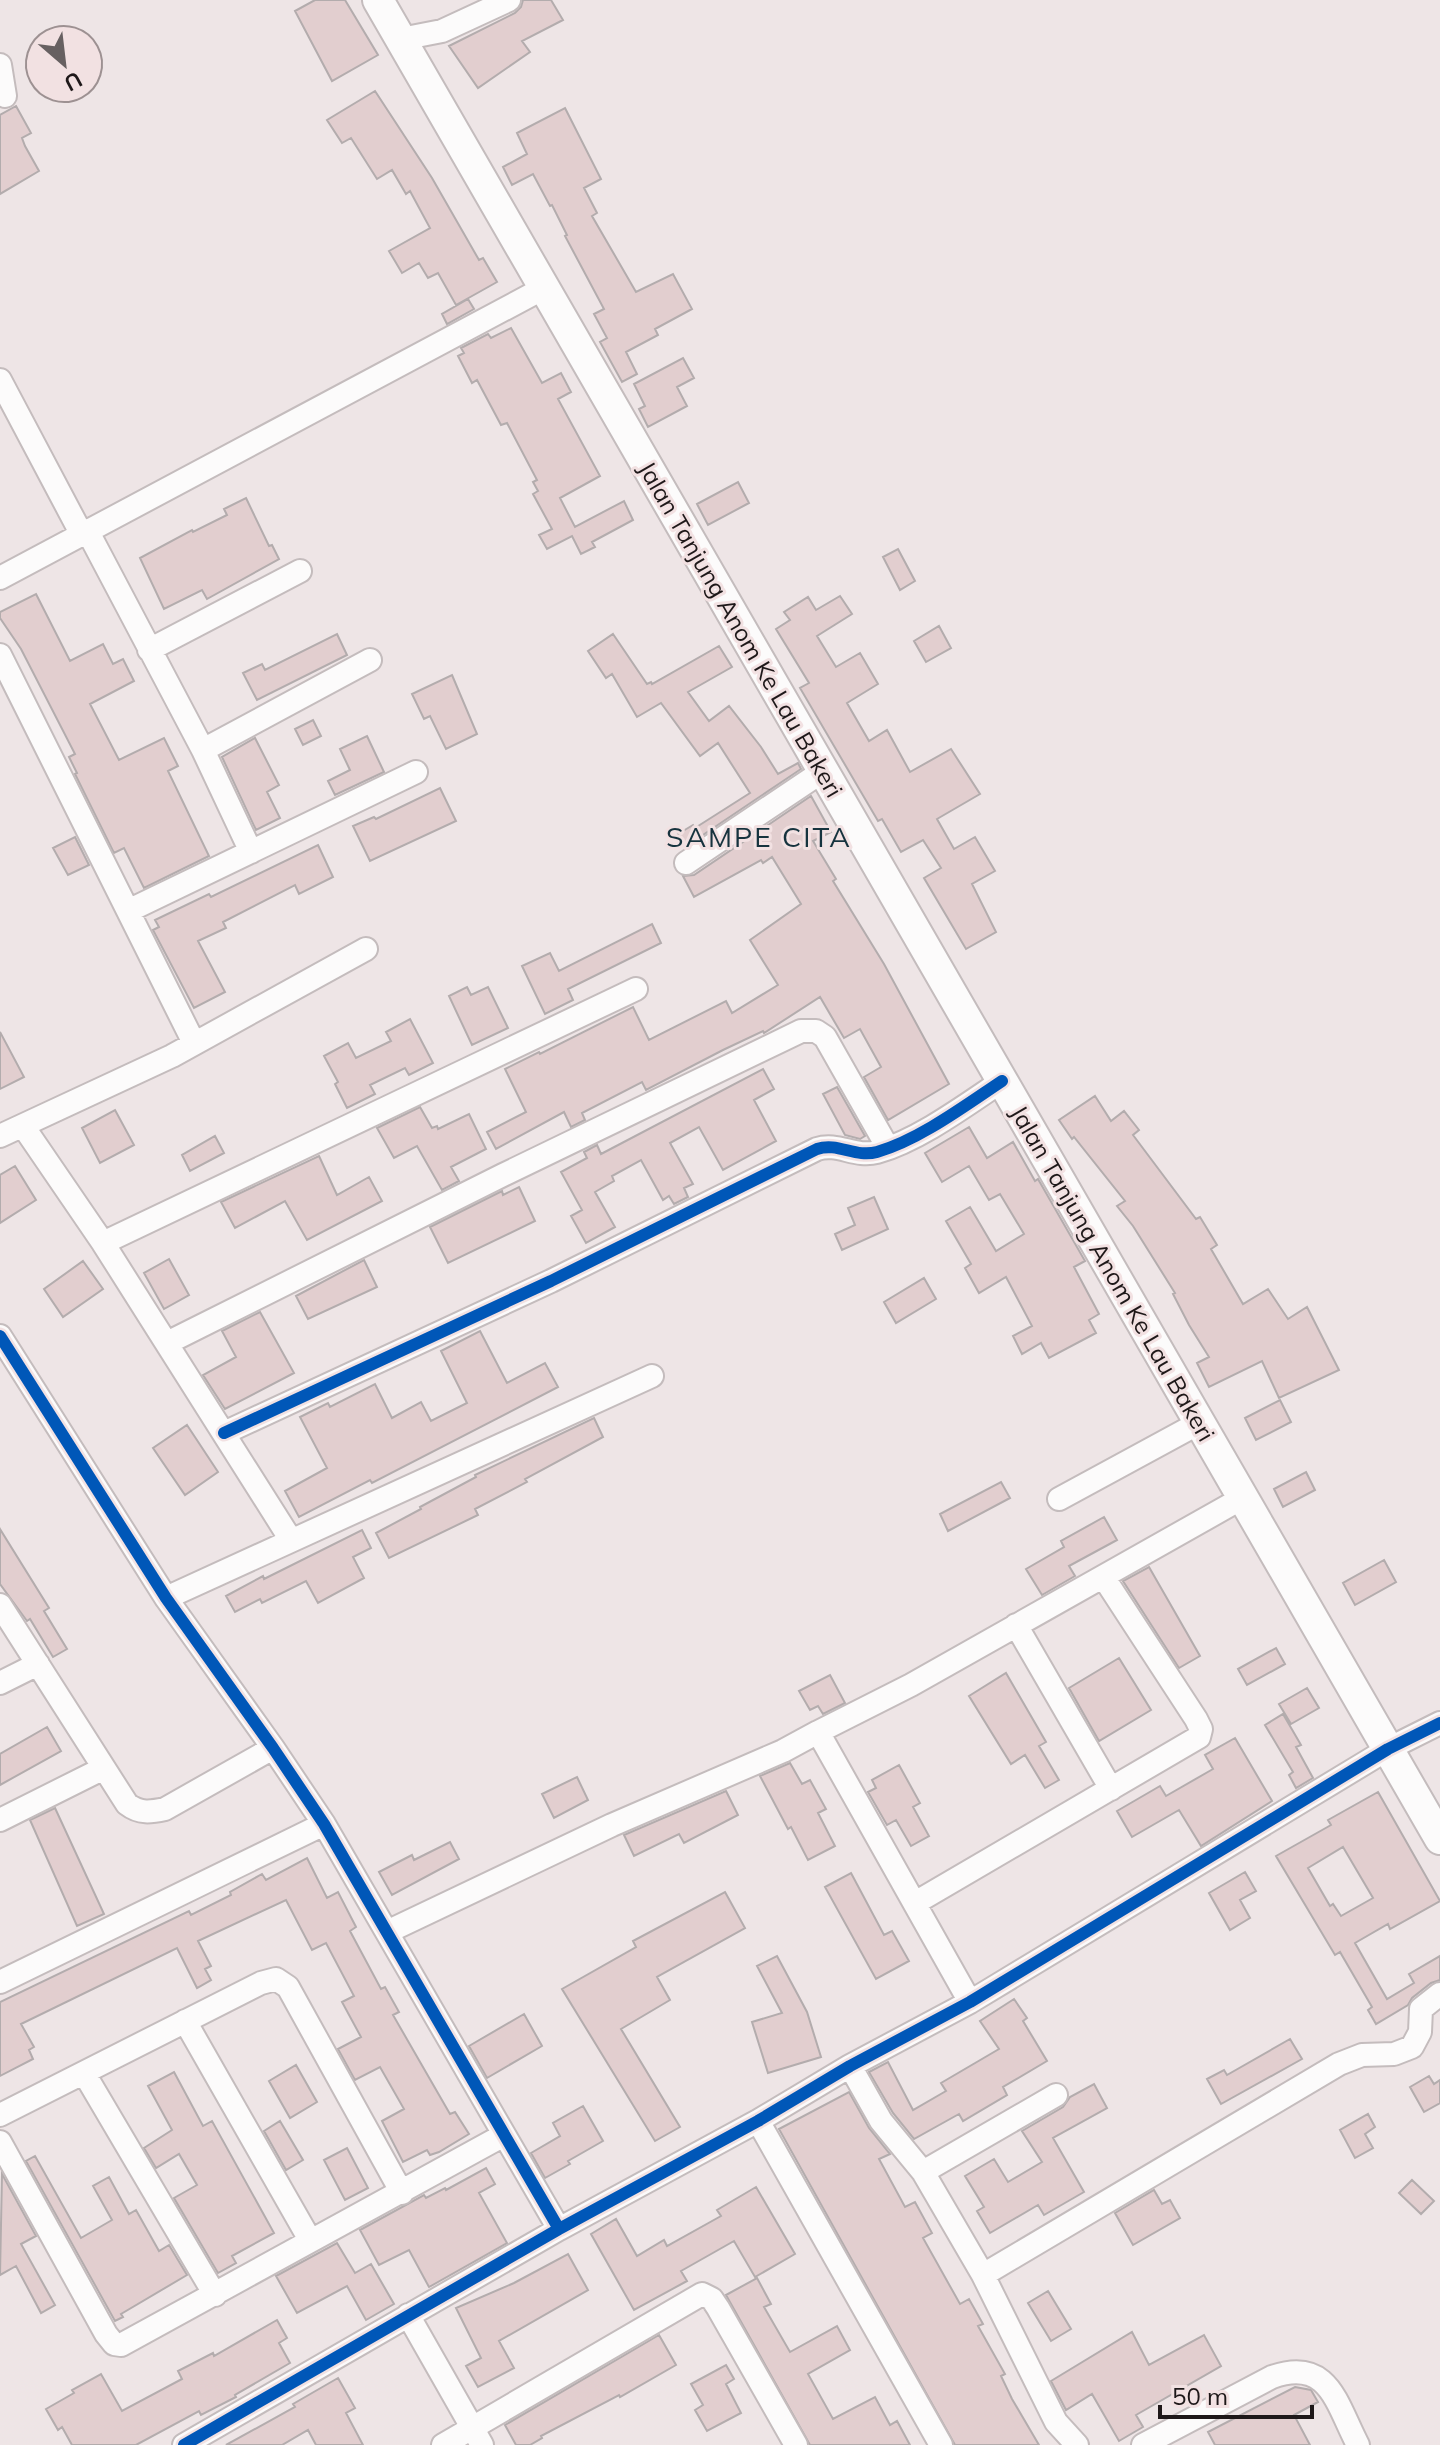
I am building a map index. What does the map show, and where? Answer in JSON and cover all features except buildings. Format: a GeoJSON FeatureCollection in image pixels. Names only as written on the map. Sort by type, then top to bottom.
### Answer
{"type":"FeatureCollection","features":[{"type":"Feature","properties":{"kind":"main road","name":"Jalan Tanjung Anom Ke Lau Bakeri"},"geometry":{"type":"LineString","coordinates":[[378,0],[1199,1423],[1231,1499],[1388,1749],[1440,1839]]}},
{"type":"Feature","properties":{"kind":"street"},"geometry":{"type":"LineString","coordinates":[[401,39],[442,31],[509,0]]}},
{"type":"Feature","properties":{"kind":"street"},"geometry":{"type":"LineString","coordinates":[[0,65],[5,96]]}},
{"type":"Feature","properties":{"kind":"street"},"geometry":{"type":"LineString","coordinates":[[0,578],[544,288]]}},
{"type":"Feature","properties":{"kind":"street"},"geometry":{"type":"LineString","coordinates":[[0,380],[203,750],[251,852]]}},
{"type":"Feature","properties":{"kind":"street"},"geometry":{"type":"LineString","coordinates":[[149,650],[300,571]]}},
{"type":"Feature","properties":{"kind":"street"},"geometry":{"type":"LineString","coordinates":[[0,655],[194,1043]]}},
{"type":"Feature","properties":{"kind":"street"},"geometry":{"type":"LineString","coordinates":[[203,750],[370,660]]}},
{"type":"Feature","properties":{"kind":"street"},"geometry":{"type":"LineString","coordinates":[[686,863],[823,771]]}},
{"type":"Feature","properties":{"kind":"street"},"geometry":{"type":"LineString","coordinates":[[128,911],[416,772]]}},
{"type":"Feature","properties":{"kind":"street"},"geometry":{"type":"LineString","coordinates":[[0,1136],[172,1056],[366,949]]}},
{"type":"Feature","properties":{"kind":"street"},"geometry":{"type":"LineString","coordinates":[[103,1243],[636,989]]}},
{"type":"Feature","properties":{"kind":"street"},"geometry":{"type":"LineString","coordinates":[[167,1343],[516,1168],[801,1031],[816,1031],[825,1037],[888,1148]]}},
{"type":"Feature","properties":{"kind":"street"},"geometry":{"type":"LineString","coordinates":[[224,1433],[551,1281],[817,1149],[834,1146],[856,1154],[888,1148],[942,1120],[1002,1081]]}},
{"type":"Feature","properties":{"kind":"street"},"geometry":{"type":"LineString","coordinates":[[23,1126],[103,1243],[291,1540]]}},
{"type":"Feature","properties":{"kind":"street"},"geometry":{"type":"LineString","coordinates":[[0,1336],[166,1598],[324,1824],[559,2229]]}},
{"type":"Feature","properties":{"kind":"street"},"geometry":{"type":"LineString","coordinates":[[166,1598],[652,1376]]}},
{"type":"Feature","properties":{"kind":"street"},"geometry":{"type":"LineString","coordinates":[[1059,1499],[1199,1423]]}},
{"type":"Feature","properties":{"kind":"street"},"geometry":{"type":"LineString","coordinates":[[387,1932],[612,1825],[783,1751],[911,1685],[1104,1578],[1231,1499]]}},
{"type":"Feature","properties":{"kind":"street"},"geometry":{"type":"LineString","coordinates":[[915,1903],[1199,1737],[1201,1729],[1104,1578]]}},
{"type":"Feature","properties":{"kind":"street"},"geometry":{"type":"LineString","coordinates":[[0,1605],[127,1804],[134,1810],[153,1812],[165,1809],[273,1748]]}},
{"type":"Feature","properties":{"kind":"street"},"geometry":{"type":"LineString","coordinates":[[1016,1625],[1111,1789]]}},
{"type":"Feature","properties":{"kind":"street"},"geometry":{"type":"LineString","coordinates":[[0,1683],[38,1664]]}},
{"type":"Feature","properties":{"kind":"street"},"geometry":{"type":"LineString","coordinates":[[184,2445],[559,2229],[970,2002],[1388,1749],[1440,1723]]}},
{"type":"Feature","properties":{"kind":"street"},"geometry":{"type":"LineString","coordinates":[[818,1732],[970,2002]]}},
{"type":"Feature","properties":{"kind":"street"},"geometry":{"type":"LineString","coordinates":[[0,1820],[104,1768]]}},
{"type":"Feature","properties":{"kind":"street"},"geometry":{"type":"LineString","coordinates":[[0,1982],[324,1824]]}},
{"type":"Feature","properties":{"kind":"street"},"geometry":{"type":"LineString","coordinates":[[0,2115],[261,1983],[276,1979],[283,1981],[402,2193]]}},
{"type":"Feature","properties":{"kind":"street"},"geometry":{"type":"LineString","coordinates":[[983,2275],[1351,2058],[1394,2054],[1412,2047],[1420,2032],[1421,2009],[1440,1994]]}},
{"type":"Feature","properties":{"kind":"street"},"geometry":{"type":"LineString","coordinates":[[185,2021],[310,2240]]}},
{"type":"Feature","properties":{"kind":"street"},"geometry":{"type":"LineString","coordinates":[[850,2066],[881,2121],[923,2172],[983,2275],[1056,2422],[1077,2445]]}},
{"type":"Feature","properties":{"kind":"street"},"geometry":{"type":"LineString","coordinates":[[84,2073],[215,2295]]}},
{"type":"Feature","properties":{"kind":"street"},"geometry":{"type":"LineString","coordinates":[[923,2172],[1056,2095]]}},
{"type":"Feature","properties":{"kind":"street"},"geometry":{"type":"LineString","coordinates":[[758,2121],[941,2445]]}},
{"type":"Feature","properties":{"kind":"street"},"geometry":{"type":"LineString","coordinates":[[0,2142],[114,2344],[129,2343],[504,2135]]}},
{"type":"Feature","properties":{"kind":"street"},"geometry":{"type":"LineString","coordinates":[[443,2445],[478,2437],[702,2294],[712,2299],[718,2308],[796,2445]]}},
{"type":"Feature","properties":{"kind":"street"},"geometry":{"type":"LineString","coordinates":[[408,2315],[478,2437]]}},
{"type":"Feature","properties":{"kind":"street"},"geometry":{"type":"LineString","coordinates":[[1143,2445],[1272,2377],[1292,2370],[1315,2374],[1325,2382],[1358,2445]]}},
{"type":"Feature","properties":{"kind":"cycle path"},"geometry":{"type":"LineString","coordinates":[[224,1433],[551,1281],[817,1149],[832,1147],[869,1153],[909,1139],[1002,1081]]}},
{"type":"Feature","properties":{"kind":"cycle path"},"geometry":{"type":"LineString","coordinates":[[0,1336],[166,1598],[324,1824],[559,2229]]}},
{"type":"Feature","properties":{"kind":"cycle path"},"geometry":{"type":"LineString","coordinates":[[184,2445],[559,2229],[970,2002],[1388,1749],[1440,1723]]}},
{"type":"Feature","properties":{"kind":"district","name":"SAMPE CITA"},"geometry":{"type":"Point","coordinates":[759,836]}}]}
